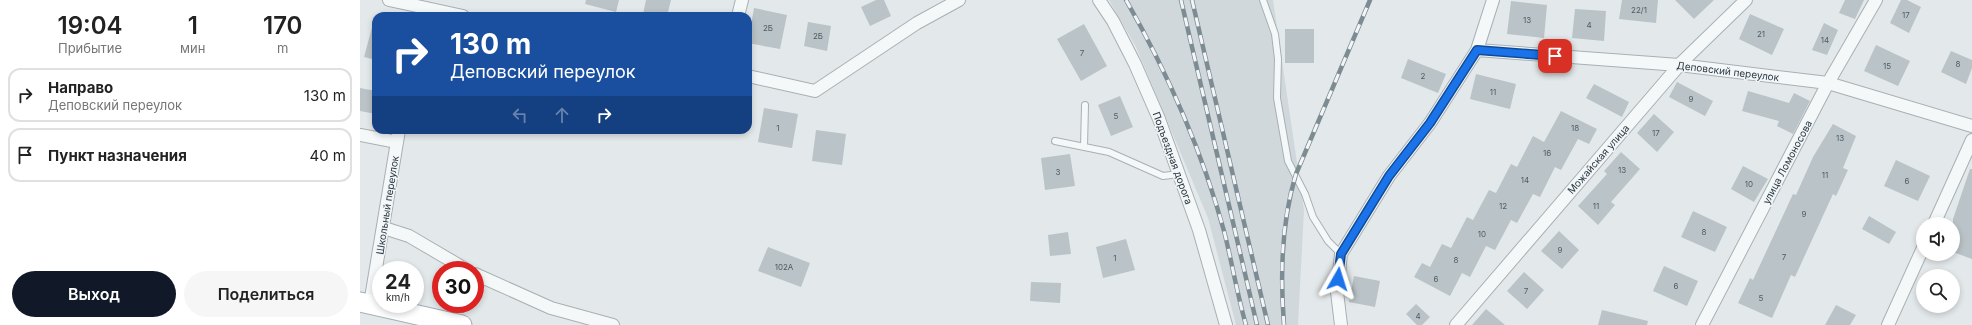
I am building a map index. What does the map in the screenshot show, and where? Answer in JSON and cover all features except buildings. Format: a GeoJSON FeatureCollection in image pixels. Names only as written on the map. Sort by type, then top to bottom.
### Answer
{"type":"FeatureCollection","features":[{"type":"Feature","properties":{"kind":"main road"},"geometry":{"type":"LineString","coordinates":[[365,303],[462,325]]}},
{"type":"Feature","properties":{"kind":"street"},"geometry":{"type":"LineString","coordinates":[[389,0],[442,12]]}},
{"type":"Feature","properties":{"kind":"street"},"geometry":{"type":"LineString","coordinates":[[739,12],[742,0]]}},
{"type":"Feature","properties":{"kind":"street"},"geometry":{"type":"LineString","coordinates":[[752,77],[815,91],[917,23],[959,0]]}},
{"type":"Feature","properties":{"kind":"street","name":"Подъездная дорога"},"geometry":{"type":"LineString","coordinates":[[1099,0],[1113,21],[1135,64],[1159,119],[1199,230],[1226,325]]}},
{"type":"Feature","properties":{"kind":"street"},"geometry":{"type":"LineString","coordinates":[[1341,325],[1337,292],[1341,254],[1389,176],[1430,123],[1477,50],[1493,0]]}},
{"type":"Feature","properties":{"kind":"street","name":"Можайская улица"},"geometry":{"type":"LineString","coordinates":[[1456,325],[1679,65],[1746,0]]}},
{"type":"Feature","properties":{"kind":"street","name":"улица Ломоносова"},"geometry":{"type":"LineString","coordinates":[[1702,325],[1828,83],[1876,0]]}},
{"type":"Feature","properties":{"kind":"street","name":"Деповский переулок"},"geometry":{"type":"LineString","coordinates":[[1477,50],[1679,65],[1828,83],[1972,126]]}},
{"type":"Feature","properties":{"kind":"street"},"geometry":{"type":"LineString","coordinates":[[360,134],[398,136]]}},
{"type":"Feature","properties":{"kind":"street","name":"Школьный переулок"},"geometry":{"type":"LineString","coordinates":[[365,303],[384,228],[398,136]]}},
{"type":"Feature","properties":{"kind":"street"},"geometry":{"type":"LineString","coordinates":[[1937,217],[1972,140]]}},
{"type":"Feature","properties":{"kind":"street"},"geometry":{"type":"LineString","coordinates":[[384,228],[409,236],[452,261]]}},
{"type":"Feature","properties":{"kind":"street"},"geometry":{"type":"LineString","coordinates":[[1888,325],[1917,261]]}},
{"type":"Feature","properties":{"kind":"street"},"geometry":{"type":"LineString","coordinates":[[484,278],[550,308],[613,325]]}},
{"type":"Feature","properties":{"kind":"lane"},"geometry":{"type":"LineString","coordinates":[[1263,0],[1275,34],[1278,59],[1277,98],[1288,161],[1305,194],[1314,217],[1328,241],[1341,254]]}},
{"type":"Feature","properties":{"kind":"lane"},"geometry":{"type":"LineString","coordinates":[[1084,147],[1085,105]]}},
{"type":"Feature","properties":{"kind":"lane"},"geometry":{"type":"LineString","coordinates":[[1054,141],[1109,152],[1163,176],[1179,174]]}},
{"type":"Feature","properties":{"kind":"shaded area"},"geometry":{"type":"Polygon","coordinates":[[[1109,0],[1273,0],[1304,210],[1298,325],[1236,325],[1208,218],[1136,47],[1109,0]]]}},
{"type":"Feature","properties":{"kind":"railway"},"geometry":{"type":"LineString","coordinates":[[1126,0],[1156,55],[1182,112],[1205,171],[1224,231],[1246,325]]}},
{"type":"Feature","properties":{"kind":"railway"},"geometry":{"type":"LineString","coordinates":[[1181,0],[1257,325]]}},
{"type":"Feature","properties":{"kind":"railway"},"geometry":{"type":"LineString","coordinates":[[1192,0],[1268,325]]}},
{"type":"Feature","properties":{"kind":"railway"},"geometry":{"type":"LineString","coordinates":[[1284,325],[1282,268],[1287,211],[1291,192],[1296,174],[1370,0]]}},
{"type":"Feature","properties":{"kind":"route"},"geometry":{"type":"LineString","coordinates":[[1338,279],[1341,254],[1389,176],[1430,123],[1477,50],[1555,56]]}}]}
